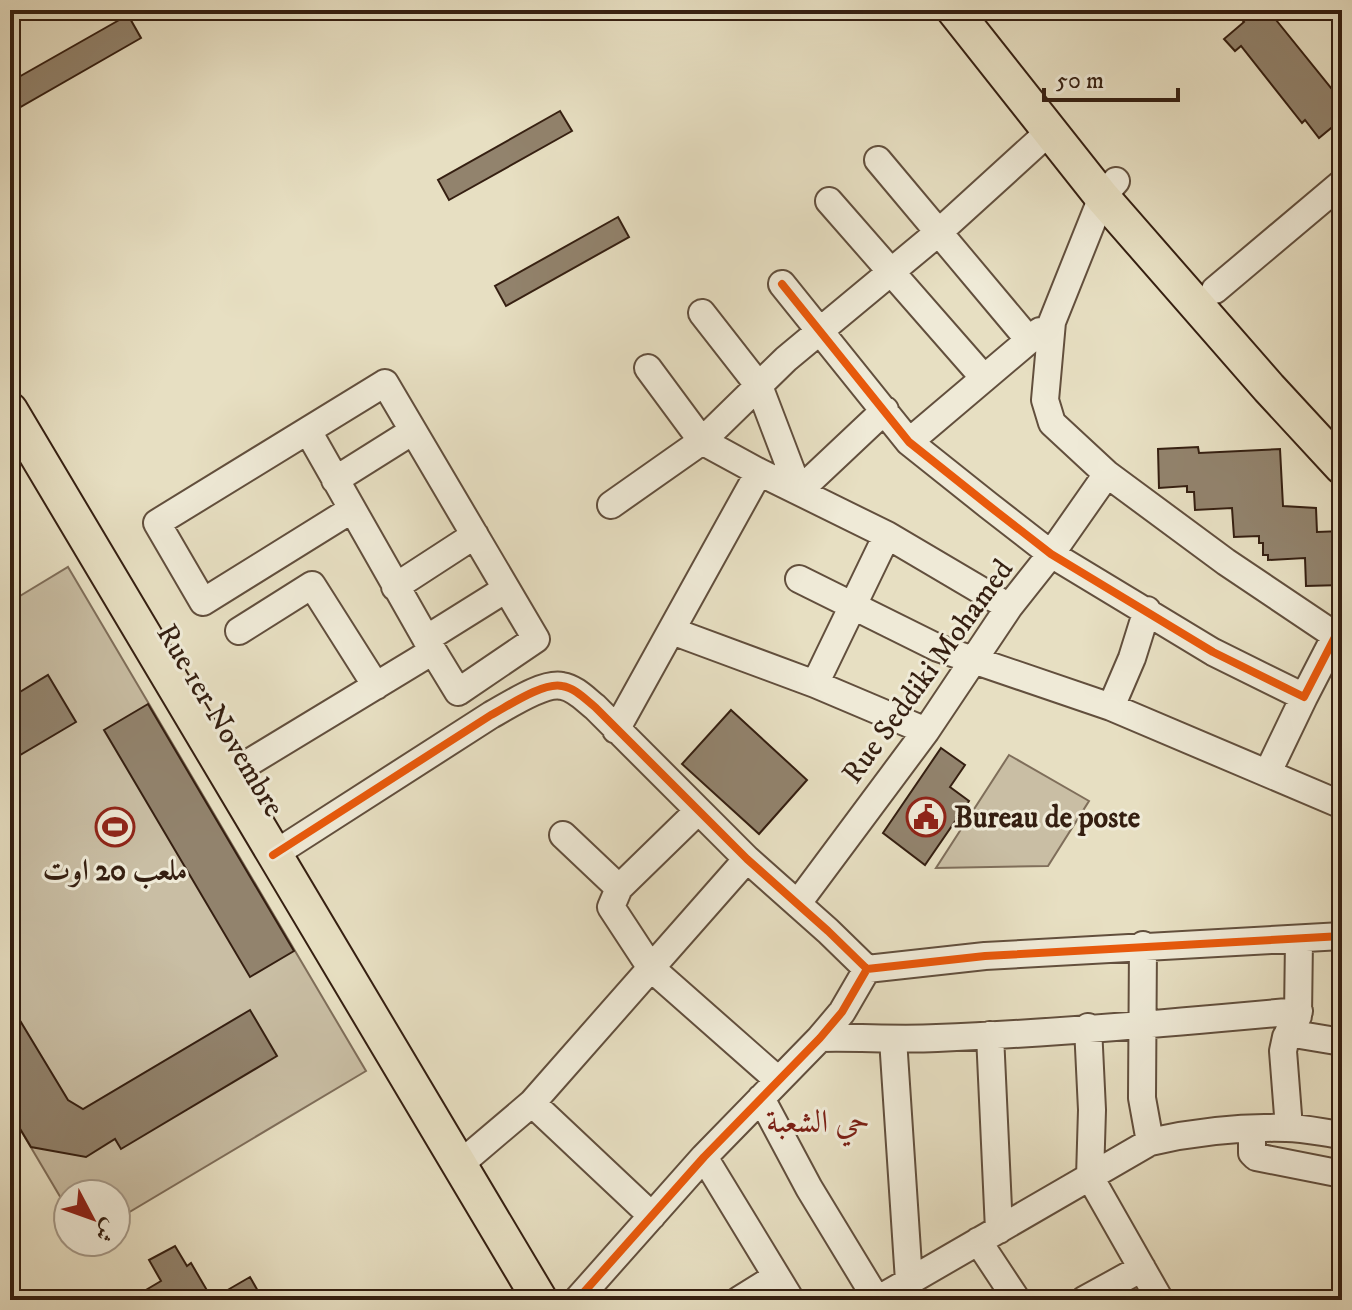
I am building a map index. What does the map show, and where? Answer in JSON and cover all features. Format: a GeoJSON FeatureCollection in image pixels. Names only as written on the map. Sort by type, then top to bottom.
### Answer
{"type":"FeatureCollection","features":[{"type":"Feature","properties":{"kind":"main road"},"geometry":{"type":"LineString","coordinates":[[954,10],[1050,131],[1215,290],[1342,435]]}},
{"type":"Feature","properties":{"kind":"main road"},"geometry":{"type":"LineString","coordinates":[[982,10],[1109,189],[1269,388],[1342,467]]}},
{"type":"Feature","properties":{"kind":"main road","name":"Rue 1er Novembre"},"geometry":{"type":"LineString","coordinates":[[10,410],[540,1300]]}},
{"type":"Feature","properties":{"kind":"street"},"geometry":{"type":"LineString","coordinates":[[611,505],[702,441],[819,331],[939,232],[1050,131]]}},
{"type":"Feature","properties":{"kind":"street"},"geometry":{"type":"LineString","coordinates":[[878,160],[1029,340]]}},
{"type":"Feature","properties":{"kind":"street"},"geometry":{"type":"LineString","coordinates":[[1215,290],[1342,183]]}},
{"type":"Feature","properties":{"kind":"street"},"geometry":{"type":"LineString","coordinates":[[1109,189],[1052,322],[1045,400],[1052,423],[1107,474],[1226,562],[1339,637],[1304,697],[1268,772]]}},
{"type":"Feature","properties":{"kind":"street"},"geometry":{"type":"LineString","coordinates":[[829,201],[984,378]]}},
{"type":"Feature","properties":{"kind":"street"},"geometry":{"type":"LineString","coordinates":[[782,284],[909,442],[1051,554],[1213,652],[1304,697]]}},
{"type":"Feature","properties":{"kind":"street"},"geometry":{"type":"LineString","coordinates":[[702,313],[759,386],[799,491]]}},
{"type":"Feature","properties":{"kind":"street"},"geometry":{"type":"LineString","coordinates":[[909,442],[1052,322]]}},
{"type":"Feature","properties":{"kind":"street"},"geometry":{"type":"LineString","coordinates":[[648,368],[702,441],[887,535],[1009,607]]}},
{"type":"Feature","properties":{"kind":"street"},"geometry":{"type":"LineString","coordinates":[[308,431],[458,692],[536,639],[385,383],[157,523],[203,602],[351,510]]}},
{"type":"Feature","properties":{"kind":"street"},"geometry":{"type":"LineString","coordinates":[[799,491],[885,410]]}},
{"type":"Feature","properties":{"kind":"street"},"geometry":{"type":"LineString","coordinates":[[335,480],[413,431]]}},
{"type":"Feature","properties":{"kind":"street"},"geometry":{"type":"LineString","coordinates":[[616,730],[759,472]]}},
{"type":"Feature","properties":{"kind":"street","name":"Rue Seddiki Mohamed"},"geometry":{"type":"LineString","coordinates":[[798,903],[926,731],[1009,607],[1107,474]]}},
{"type":"Feature","properties":{"kind":"street"},"geometry":{"type":"LineString","coordinates":[[395,587],[475,535]]}},
{"type":"Feature","properties":{"kind":"street"},"geometry":{"type":"LineString","coordinates":[[815,684],[887,535]]}},
{"type":"Feature","properties":{"kind":"street"},"geometry":{"type":"LineString","coordinates":[[799,579],[938,648],[1111,707],[1342,805]]}},
{"type":"Feature","properties":{"kind":"street"},"geometry":{"type":"LineString","coordinates":[[239,631],[312,585],[376,686]]}},
{"type":"Feature","properties":{"kind":"street"},"geometry":{"type":"LineString","coordinates":[[227,776],[376,686],[506,589]]}},
{"type":"Feature","properties":{"kind":"street"},"geometry":{"type":"LineString","coordinates":[[1111,707],[1147,610]]}},
{"type":"Feature","properties":{"kind":"street"},"geometry":{"type":"LineString","coordinates":[[672,631],[815,684],[926,731]]}},
{"type":"Feature","properties":{"kind":"street"},"geometry":{"type":"LineString","coordinates":[[273,855],[524,696],[559,684],[573,689],[595,707],[747,859],[867,969]]}},
{"type":"Feature","properties":{"kind":"street"},"geometry":{"type":"LineString","coordinates":[[698,811],[619,888],[611,907],[651,968],[769,1089],[809,1188],[877,1300],[1150,1142],[1182,1135],[1252,1129],[1289,1128],[1342,1135]]}},
{"type":"Feature","properties":{"kind":"street"},"geometry":{"type":"LineString","coordinates":[[563,835],[619,888]]}},
{"type":"Feature","properties":{"kind":"street"},"geometry":{"type":"LineString","coordinates":[[459,1165],[532,1103],[747,859]]}},
{"type":"Feature","properties":{"kind":"street"},"geometry":{"type":"LineString","coordinates":[[867,969],[985,956],[1143,945],[1342,936]]}},
{"type":"Feature","properties":{"kind":"street"},"geometry":{"type":"LineString","coordinates":[[1289,1128],[1283,1051],[1294,1022],[1299,939]]}},
{"type":"Feature","properties":{"kind":"street"},"geometry":{"type":"LineString","coordinates":[[1143,945],[1142,1098],[1150,1142]]}},
{"type":"Feature","properties":{"kind":"street"},"geometry":{"type":"LineString","coordinates":[[577,1300],[704,1157],[820,1038],[842,1012],[867,969]]}},
{"type":"Feature","properties":{"kind":"street"},"geometry":{"type":"LineString","coordinates":[[820,1038],[893,1039],[1088,1027],[1294,1022],[1342,1042]]}},
{"type":"Feature","properties":{"kind":"street"},"geometry":{"type":"LineString","coordinates":[[1088,1027],[1092,1110],[1090,1177],[1160,1300]]}},
{"type":"Feature","properties":{"kind":"street"},"geometry":{"type":"LineString","coordinates":[[990,1035],[988,1236],[1017,1300]]}},
{"type":"Feature","properties":{"kind":"street"},"geometry":{"type":"LineString","coordinates":[[893,1039],[909,1281]]}},
{"type":"Feature","properties":{"kind":"street"},"geometry":{"type":"LineString","coordinates":[[532,1103],[652,1216]]}},
{"type":"Feature","properties":{"kind":"street"},"geometry":{"type":"LineString","coordinates":[[1252,1129],[1252,1153],[1256,1157],[1342,1174]]}},
{"type":"Feature","properties":{"kind":"street"},"geometry":{"type":"LineString","coordinates":[[704,1157],[791,1300]]}},
{"type":"Feature","properties":{"kind":"street"},"geometry":{"type":"LineString","coordinates":[[1084,1300],[1142,1268]]}},
{"type":"Feature","properties":{"kind":"street"},"geometry":{"type":"LineString","coordinates":[[739,1300],[776,1277]]}},
{"type":"Feature","properties":{"kind":"shaded area","name":"ملعب 20 اوت"},"geometry":{"type":"Polygon","coordinates":[[[68,567],[366,1071],[132,1210],[132,1178],[52,1178],[52,1183],[10,1112],[10,602],[68,567]]]}},
{"type":"Feature","properties":{"kind":"shaded area"},"geometry":{"type":"Polygon","coordinates":[[[1009,755],[1089,801],[1048,866],[936,868],[1009,755]]]}},
{"type":"Feature","properties":{"kind":"building"},"geometry":{"type":"Polygon","coordinates":[[[1234,10],[1268,10],[1335,93],[1342,88],[1342,119],[1319,138],[1305,120],[1302,123],[1241,46],[1235,51],[1224,39],[1244,22],[1234,10]]]}},
{"type":"Feature","properties":{"kind":"building"},"geometry":{"type":"Polygon","coordinates":[[[128,15],[141,38],[10,113],[10,82],[128,15]]]}},
{"type":"Feature","properties":{"kind":"building"},"geometry":{"type":"Polygon","coordinates":[[[560,111],[572,131],[449,200],[438,180],[560,111]]]}},
{"type":"Feature","properties":{"kind":"building"},"geometry":{"type":"Polygon","coordinates":[[[618,217],[629,237],[506,306],[495,286],[618,217]]]}},
{"type":"Feature","properties":{"kind":"building"},"geometry":{"type":"Polygon","coordinates":[[[1198,447],[1199,453],[1280,449],[1283,506],[1316,508],[1317,532],[1342,531],[1342,585],[1306,586],[1305,558],[1268,560],[1268,555],[1263,555],[1263,543],[1259,543],[1259,536],[1234,537],[1232,508],[1195,510],[1194,492],[1187,492],[1187,486],[1159,488],[1158,449],[1198,447]]]}},
{"type":"Feature","properties":{"kind":"building"},"geometry":{"type":"Polygon","coordinates":[[[48,675],[76,722],[10,761],[10,698],[48,675]]]}},
{"type":"Feature","properties":{"kind":"building"},"geometry":{"type":"Polygon","coordinates":[[[148,704],[294,951],[250,977],[104,730],[148,704]]]}},
{"type":"Feature","properties":{"kind":"building"},"geometry":{"type":"Polygon","coordinates":[[[731,710],[807,780],[759,834],[682,764],[731,710]]]}},
{"type":"Feature","properties":{"kind":"building","name":"Bureau de poste"},"geometry":{"type":"Polygon","coordinates":[[[941,748],[965,765],[950,787],[969,801],[925,865],[883,833],[941,748]]]}},
{"type":"Feature","properties":{"kind":"building"},"geometry":{"type":"Polygon","coordinates":[[[10,1004],[68,1100],[83,1109],[250,1010],[277,1056],[121,1149],[115,1139],[86,1157],[31,1147],[10,1112],[10,1004]]]}},
{"type":"Feature","properties":{"kind":"building"},"geometry":{"type":"Polygon","coordinates":[[[175,1246],[187,1266],[191,1263],[212,1299],[250,1277],[263,1300],[129,1300],[161,1281],[149,1260],[175,1246]]]}},
{"type":"Feature","properties":{"kind":"cycle path"},"geometry":{"type":"LineString","coordinates":[[782,284],[909,442],[1051,554],[1213,652],[1304,697],[1336,635]]}},
{"type":"Feature","properties":{"kind":"cycle path"},"geometry":{"type":"LineString","coordinates":[[273,855],[491,715],[536,691],[562,686],[576,691],[595,707],[747,859],[867,969]]}},
{"type":"Feature","properties":{"kind":"cycle path"},"geometry":{"type":"LineString","coordinates":[[577,1300],[704,1157],[820,1038],[842,1012],[867,969],[985,956],[1342,936]]}},
{"type":"Feature","properties":{"kind":"place","name":"Bureau de poste"},"geometry":{"type":"Point","coordinates":[926,817]}},
{"type":"Feature","properties":{"kind":"place","name":"ملعب 20 اوت"},"geometry":{"type":"Point","coordinates":[115,827]}},
{"type":"Feature","properties":{"kind":"district","name":"حي الشعبة"},"geometry":{"type":"Point","coordinates":[818,1121]}}]}
